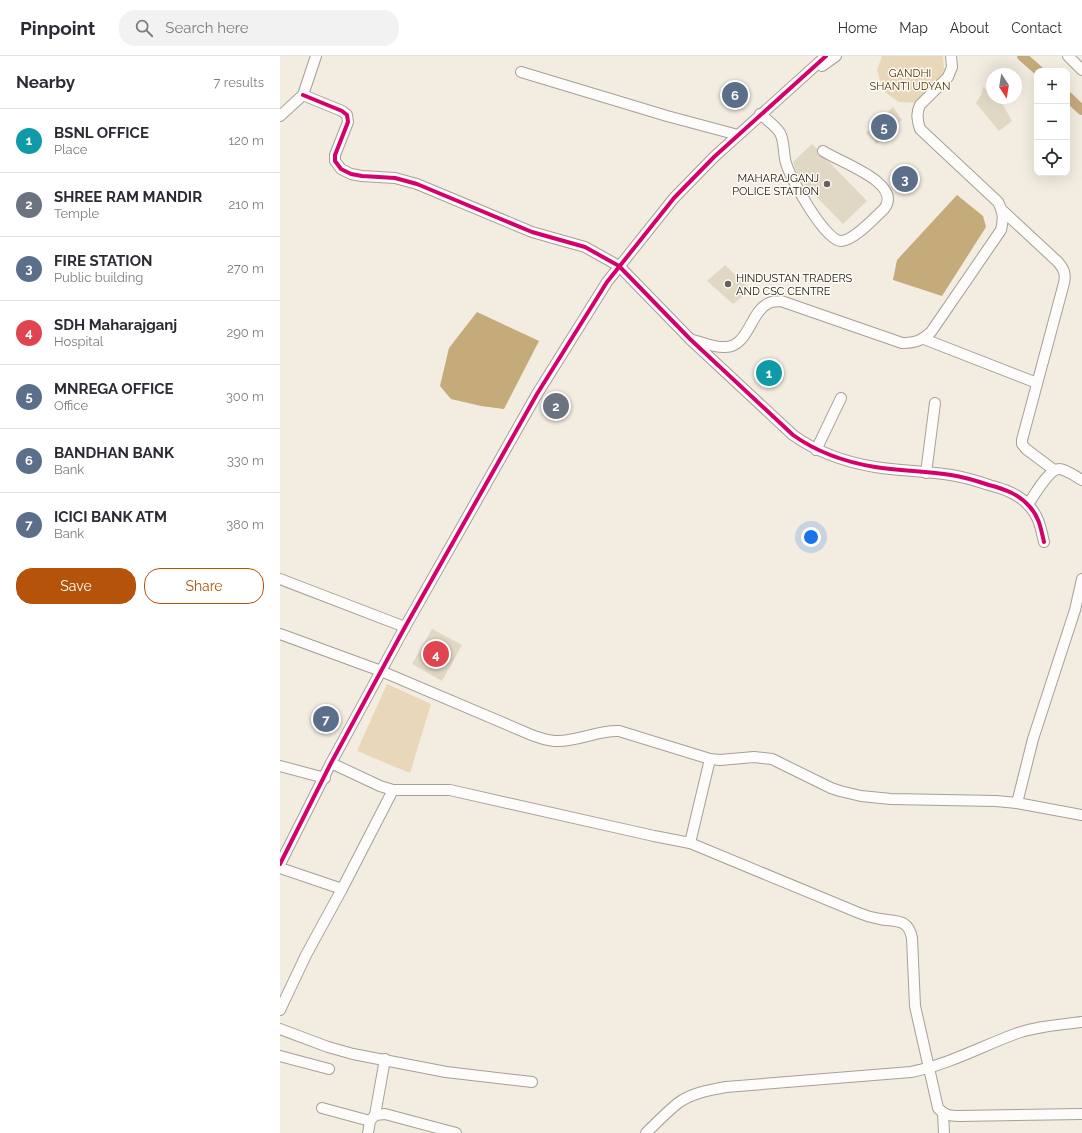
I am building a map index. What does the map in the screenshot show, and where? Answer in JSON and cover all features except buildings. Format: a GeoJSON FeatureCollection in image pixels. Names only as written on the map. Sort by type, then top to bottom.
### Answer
{"type":"FeatureCollection","features":[{"type":"Feature","properties":{"kind":"street"},"geometry":{"type":"LineString","coordinates":[[280,116],[303,95],[316,56]]}},
{"type":"Feature","properties":{"kind":"street"},"geometry":{"type":"LineString","coordinates":[[280,864],[325,778],[331,763],[405,627],[537,394],[606,282],[674,198],[714,157],[760,114],[826,56]]}},
{"type":"Feature","properties":{"kind":"street"},"geometry":{"type":"LineString","coordinates":[[774,102],[836,56]]}},
{"type":"Feature","properties":{"kind":"street"},"geometry":{"type":"LineString","coordinates":[[951,56],[952,67],[948,77],[920,105],[917,120],[920,129],[998,202],[1003,211],[1058,262],[1063,268],[1065,275],[1023,434],[1022,444],[1026,449],[1054,470]]}},
{"type":"Feature","properties":{"kind":"street"},"geometry":{"type":"LineString","coordinates":[[1068,56],[1082,70]]}},
{"type":"Feature","properties":{"kind":"street"},"geometry":{"type":"LineString","coordinates":[[521,72],[667,116],[738,135]]}},
{"type":"Feature","properties":{"kind":"street"},"geometry":{"type":"LineString","coordinates":[[303,95],[342,111],[347,115],[348,122],[335,155],[335,162],[341,169],[351,174],[395,178],[417,184],[532,232],[585,248],[619,266],[690,340],[793,435],[816,450],[841,460],[859,464],[926,473],[950,474],[970,478],[1002,488],[1019,497],[1028,504],[1038,520],[1044,542]]}},
{"type":"Feature","properties":{"kind":"street"},"geometry":{"type":"LineString","coordinates":[[760,114],[780,132],[788,171],[806,203],[828,234],[834,239],[840,241],[855,235],[884,209],[888,204],[889,198],[886,190],[881,185],[861,171],[823,151]]}},
{"type":"Feature","properties":{"kind":"street"},"geometry":{"type":"LineString","coordinates":[[690,340],[724,348],[733,346],[741,340],[761,309],[769,302],[781,301],[902,343],[914,343],[924,339],[931,332],[1001,230],[1004,220],[1003,211]]}},
{"type":"Feature","properties":{"kind":"street"},"geometry":{"type":"LineString","coordinates":[[924,339],[1037,383]]}},
{"type":"Feature","properties":{"kind":"street"},"geometry":{"type":"LineString","coordinates":[[816,450],[841,398]]}},
{"type":"Feature","properties":{"kind":"street"},"geometry":{"type":"LineString","coordinates":[[926,473],[935,403]]}},
{"type":"Feature","properties":{"kind":"street"},"geometry":{"type":"LineString","coordinates":[[1028,504],[1054,470],[1060,469],[1082,480]]}},
{"type":"Feature","properties":{"kind":"street"},"geometry":{"type":"LineString","coordinates":[[280,579],[405,627]]}},
{"type":"Feature","properties":{"kind":"street"},"geometry":{"type":"LineString","coordinates":[[1017,803],[1033,739],[1074,610],[1082,579]]}},
{"type":"Feature","properties":{"kind":"street"},"geometry":{"type":"LineString","coordinates":[[280,634],[381,671],[534,736],[556,741],[607,730],[619,730],[710,759],[720,760],[754,757],[768,758],[831,788],[861,796],[891,799],[976,800],[1017,803],[1082,815]]}},
{"type":"Feature","properties":{"kind":"street"},"geometry":{"type":"LineString","coordinates":[[690,843],[710,759]]}},
{"type":"Feature","properties":{"kind":"street"},"geometry":{"type":"LineString","coordinates":[[331,763],[380,786],[393,790],[450,790],[690,843],[864,915],[904,923],[910,929],[912,938],[915,1006],[938,1108],[943,1113],[950,1116],[1082,1114]]}},
{"type":"Feature","properties":{"kind":"street"},"geometry":{"type":"LineString","coordinates":[[280,766],[325,778]]}},
{"type":"Feature","properties":{"kind":"street"},"geometry":{"type":"LineString","coordinates":[[280,1010],[303,962],[393,790]]}},
{"type":"Feature","properties":{"kind":"street"},"geometry":{"type":"LineString","coordinates":[[280,868],[342,889]]}},
{"type":"Feature","properties":{"kind":"street"},"geometry":{"type":"LineString","coordinates":[[646,1133],[678,1103],[689,1097],[711,1090],[734,1086],[895,1074],[929,1068],[1016,1034],[1046,1026],[1082,1022]]}},
{"type":"Feature","properties":{"kind":"street"},"geometry":{"type":"LineString","coordinates":[[280,1029],[341,1051],[446,1072],[532,1082]]}},
{"type":"Feature","properties":{"kind":"street"},"geometry":{"type":"LineString","coordinates":[[280,1056],[330,1069]]}},
{"type":"Feature","properties":{"kind":"street"},"geometry":{"type":"LineString","coordinates":[[368,1133],[373,1118],[385,1059]]}},
{"type":"Feature","properties":{"kind":"street"},"geometry":{"type":"LineString","coordinates":[[322,1108],[373,1118],[385,1114],[456,1133]]}},
{"type":"Feature","properties":{"kind":"street"},"geometry":{"type":"LineString","coordinates":[[943,1113],[944,1133]]}},
{"type":"Feature","properties":{"kind":"green space","name":"GANDHI SHANTI UDYAN"},"geometry":{"type":"Polygon","coordinates":[[[882,56],[943,56],[944,69],[941,84],[918,103],[899,102],[883,91],[877,70],[882,56]]]}},
{"type":"Feature","properties":{"kind":"green space"},"geometry":{"type":"Polygon","coordinates":[[[387,684],[431,704],[410,773],[357,751],[387,684]]]}},
{"type":"Feature","properties":{"kind":"shaded area"},"geometry":{"type":"Polygon","coordinates":[[[957,195],[983,216],[986,227],[942,296],[893,280],[897,260],[957,195]]]}},
{"type":"Feature","properties":{"kind":"shaded area"},"geometry":{"type":"Polygon","coordinates":[[[477,312],[539,341],[504,409],[481,406],[451,399],[440,386],[449,348],[477,312]]]}},
{"type":"Feature","properties":{"kind":"waterway"},"geometry":{"type":"LineString","coordinates":[[1022,56],[1036,68]]}},
{"type":"Feature","properties":{"kind":"waterway"},"geometry":{"type":"LineString","coordinates":[[1070,99],[1082,110]]}},
{"type":"Feature","properties":{"kind":"cycle path"},"geometry":{"type":"LineString","coordinates":[[280,864],[331,763],[405,627],[537,394],[607,282],[674,198],[714,157],[826,56]]}},
{"type":"Feature","properties":{"kind":"cycle path"},"geometry":{"type":"LineString","coordinates":[[303,95],[342,111],[347,115],[348,122],[335,155],[335,161],[341,169],[351,174],[395,178],[417,184],[532,232],[585,247],[619,266],[690,339],[793,435],[802,441],[832,456],[864,465],[956,476],[1006,490],[1021,498],[1035,514],[1044,542]]}},
{"type":"Feature","properties":{"kind":"place","name":"BANDHAN BANK"},"geometry":{"type":"Point","coordinates":[735,95]}},
{"type":"Feature","properties":{"kind":"place","name":"MNREGA OFFICE"},"geometry":{"type":"Point","coordinates":[884,127]}},
{"type":"Feature","properties":{"kind":"place","name":"FIRE STATION"},"geometry":{"type":"Point","coordinates":[905,179]}},
{"type":"Feature","properties":{"kind":"place","name":"MAHARAJGANJ POLICE STATION"},"geometry":{"type":"Point","coordinates":[827,184]}},
{"type":"Feature","properties":{"kind":"place","name":"HINDUSTAN TRADERS AND CSC CENTRE"},"geometry":{"type":"Point","coordinates":[728,284]}},
{"type":"Feature","properties":{"kind":"place","name":"BSNL OFFICE"},"geometry":{"type":"Point","coordinates":[769,373]}},
{"type":"Feature","properties":{"kind":"place","name":"SHREE RAM MANDIR"},"geometry":{"type":"Point","coordinates":[556,406]}},
{"type":"Feature","properties":{"kind":"place","name":"SDH Maharajganj"},"geometry":{"type":"Point","coordinates":[436,654]}},
{"type":"Feature","properties":{"kind":"place","name":"ICICI BANK ATM"},"geometry":{"type":"Point","coordinates":[326,719]}}]}
